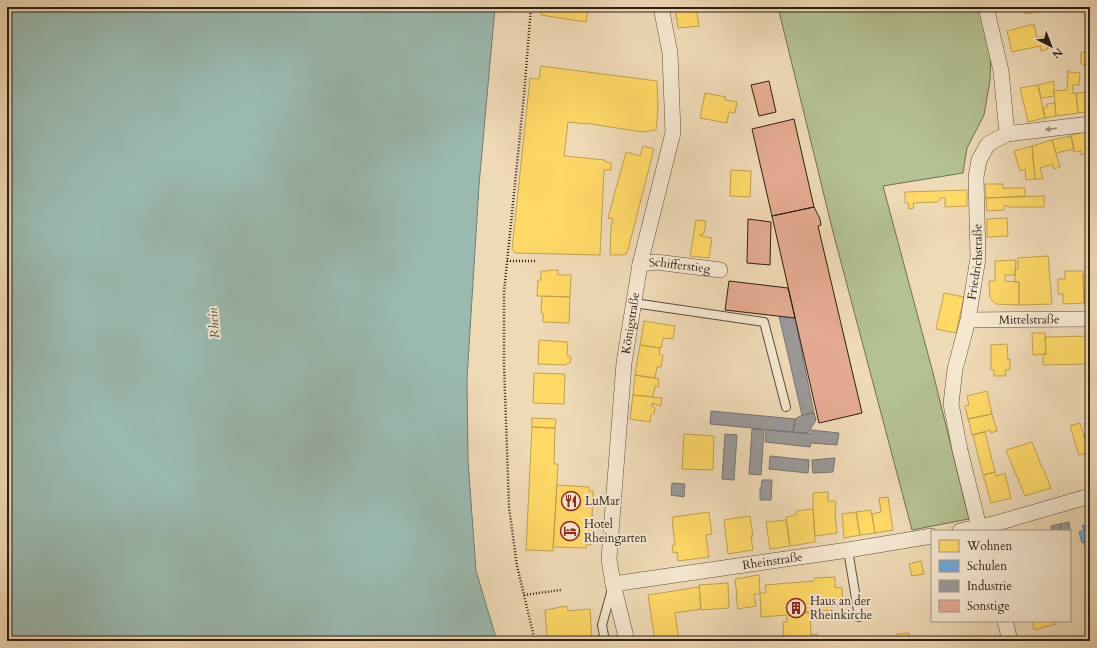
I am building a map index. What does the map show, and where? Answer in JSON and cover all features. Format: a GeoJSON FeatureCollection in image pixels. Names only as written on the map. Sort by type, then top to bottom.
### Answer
{"type":"FeatureCollection","features":[{"type":"Feature","properties":{"kind":"street","name":"Königstraße"},"geometry":{"type":"LineString","coordinates":[[627,641],[613,584],[609,559],[624,363],[640,264],[673,133],[670,53],[661,7]]}},
{"type":"Feature","properties":{"kind":"street"},"geometry":{"type":"LineString","coordinates":[[986,7],[1001,71],[1007,134],[1090,124]]}},
{"type":"Feature","properties":{"kind":"street","name":"Friedrichstraße"},"geometry":{"type":"LineString","coordinates":[[979,527],[960,450],[951,404],[955,369],[968,320],[978,258],[976,177],[978,160],[988,144],[1007,134]]}},
{"type":"Feature","properties":{"kind":"street","name":"Schifferstieg"},"geometry":{"type":"LineString","coordinates":[[640,264],[656,262],[720,270]]}},
{"type":"Feature","properties":{"kind":"street","name":"Mittelstraße"},"geometry":{"type":"LineString","coordinates":[[968,320],[1090,319]]}},
{"type":"Feature","properties":{"kind":"street"},"geometry":{"type":"LineString","coordinates":[[965,530],[1090,496]]}},
{"type":"Feature","properties":{"kind":"street","name":"Rheinstraße"},"geometry":{"type":"LineString","coordinates":[[613,584],[848,550],[931,536]]}},
{"type":"Feature","properties":{"kind":"street"},"geometry":{"type":"LineString","coordinates":[[1005,622],[1010,641]]}},
{"type":"Feature","properties":{"kind":"lane"},"geometry":{"type":"LineString","coordinates":[[634,303],[764,322],[786,407]]}},
{"type":"Feature","properties":{"kind":"lane"},"geometry":{"type":"LineString","coordinates":[[848,550],[859,617]]}},
{"type":"Feature","properties":{"kind":"lane"},"geometry":{"type":"LineString","coordinates":[[605,641],[602,625],[613,584]]}},
{"type":"Feature","properties":{"kind":"path"},"geometry":{"type":"LineString","coordinates":[[531,7],[524,95],[504,292],[504,365],[509,506],[517,566],[535,641]]}},
{"type":"Feature","properties":{"kind":"path"},"geometry":{"type":"LineString","coordinates":[[507,261],[535,262]]}},
{"type":"Feature","properties":{"kind":"path"},"geometry":{"type":"LineString","coordinates":[[524,595],[561,590]]}},
{"type":"Feature","properties":{"kind":"green space"},"geometry":{"type":"Polygon","coordinates":[[[778,7],[981,7],[991,53],[990,80],[984,115],[967,148],[963,173],[883,186],[933,373],[969,519],[912,530],[833,232],[778,7]]]}},
{"type":"Feature","properties":{"kind":"water","name":"Rhein"},"geometry":{"type":"Polygon","coordinates":[[[7,7],[495,7],[479,185],[467,379],[468,460],[476,571],[497,641],[7,641],[7,7]]]}},
{"type":"Feature","properties":{"kind":"building: Wohnen"},"geometry":{"type":"Polygon","coordinates":[[[543,7],[589,7],[586,22],[541,15],[543,7]]]}},
{"type":"Feature","properties":{"kind":"building: Wohnen"},"geometry":{"type":"Polygon","coordinates":[[[675,7],[696,7],[699,26],[678,28],[675,7]]]}},
{"type":"Feature","properties":{"kind":"building: Wohnen"},"geometry":{"type":"Polygon","coordinates":[[[1023,7],[1039,7],[1040,11],[1025,14],[1023,7]]]}},
{"type":"Feature","properties":{"kind":"building: Wohnen"},"geometry":{"type":"Polygon","coordinates":[[[1039,7],[1055,7],[1040,11],[1039,7]]]}},
{"type":"Feature","properties":{"kind":"building: Wohnen"},"geometry":{"type":"Polygon","coordinates":[[[1034,24],[1037,38],[1045,36],[1048,49],[1041,51],[1040,46],[1012,52],[1007,31],[1034,24]]]}},
{"type":"Feature","properties":{"kind":"building: Wohnen"},"geometry":{"type":"Polygon","coordinates":[[[1081,52],[1090,53],[1090,65],[1081,64],[1081,52]]]}},
{"type":"Feature","properties":{"kind":"building: Wohnen"},"geometry":{"type":"Polygon","coordinates":[[[541,66],[657,81],[658,108],[656,130],[642,132],[585,123],[568,122],[564,156],[605,160],[605,162],[611,163],[611,170],[604,170],[600,255],[515,253],[512,249],[530,78],[539,79],[541,66]]]}},
{"type":"Feature","properties":{"kind":"building: Wohnen"},"geometry":{"type":"Polygon","coordinates":[[[1068,70],[1069,72],[1080,73],[1079,85],[1073,85],[1073,94],[1076,93],[1078,113],[1056,116],[1054,91],[1067,90],[1068,70]]]}},
{"type":"Feature","properties":{"kind":"building: Wohnen"},"geometry":{"type":"Polygon","coordinates":[[[1054,81],[1054,96],[1041,98],[1038,85],[1054,81]]]}},
{"type":"Feature","properties":{"kind":"building: Wohnen"},"geometry":{"type":"Polygon","coordinates":[[[1038,85],[1045,118],[1028,122],[1020,88],[1038,85]]]}},
{"type":"Feature","properties":{"kind":"building: Wohnen"},"geometry":{"type":"Polygon","coordinates":[[[1090,92],[1090,112],[1078,113],[1076,93],[1090,92]]]}},
{"type":"Feature","properties":{"kind":"building: Wohnen"},"geometry":{"type":"Polygon","coordinates":[[[705,93],[726,97],[725,100],[737,102],[735,113],[729,112],[727,123],[700,118],[705,93]]]}},
{"type":"Feature","properties":{"kind":"building: Wohnen"},"geometry":{"type":"Polygon","coordinates":[[[1055,103],[1056,116],[1045,118],[1043,108],[1047,107],[1047,104],[1055,103]]]}},
{"type":"Feature","properties":{"kind":"building: Wohnen"},"geometry":{"type":"Polygon","coordinates":[[[1090,131],[1090,153],[1081,155],[1081,151],[1074,152],[1071,135],[1090,131]]]}},
{"type":"Feature","properties":{"kind":"building: Wohnen"},"geometry":{"type":"Polygon","coordinates":[[[1071,136],[1074,149],[1056,153],[1052,140],[1071,136]]]}},
{"type":"Feature","properties":{"kind":"building: Wohnen"},"geometry":{"type":"Polygon","coordinates":[[[1052,140],[1060,167],[1054,169],[1052,164],[1040,168],[1043,179],[1035,179],[1032,146],[1052,140]]]}},
{"type":"Feature","properties":{"kind":"building: Wohnen"},"geometry":{"type":"Polygon","coordinates":[[[643,146],[654,149],[628,250],[626,254],[610,255],[611,227],[613,219],[608,218],[626,152],[640,156],[643,146]]]}},
{"type":"Feature","properties":{"kind":"building: Wohnen"},"geometry":{"type":"Polygon","coordinates":[[[1032,146],[1035,179],[1026,180],[1025,169],[1020,171],[1014,151],[1032,146]]]}},
{"type":"Feature","properties":{"kind":"building: Wohnen"},"geometry":{"type":"Polygon","coordinates":[[[731,170],[751,171],[750,197],[730,196],[731,170]]]}},
{"type":"Feature","properties":{"kind":"building: Wohnen"},"geometry":{"type":"Polygon","coordinates":[[[985,184],[1003,184],[1003,188],[1025,188],[1025,196],[986,198],[985,184]]]}},
{"type":"Feature","properties":{"kind":"building: Wohnen"},"geometry":{"type":"Polygon","coordinates":[[[967,190],[967,206],[945,207],[945,198],[941,198],[938,202],[913,203],[914,208],[909,209],[908,203],[905,203],[905,192],[967,190]]]}},
{"type":"Feature","properties":{"kind":"building: Wohnen"},"geometry":{"type":"Polygon","coordinates":[[[1044,196],[1044,207],[1004,206],[1004,210],[987,211],[986,198],[1044,196]]]}},
{"type":"Feature","properties":{"kind":"building: Wohnen"},"geometry":{"type":"Polygon","coordinates":[[[1007,218],[1008,236],[987,237],[987,219],[1007,218]]]}},
{"type":"Feature","properties":{"kind":"building: Wohnen"},"geometry":{"type":"Polygon","coordinates":[[[696,220],[706,221],[704,233],[702,235],[700,234],[700,236],[712,238],[709,258],[690,256],[696,220]]]}},
{"type":"Feature","properties":{"kind":"building: Wohnen"},"geometry":{"type":"Polygon","coordinates":[[[1048,256],[1052,304],[1019,305],[1019,282],[1015,282],[1015,269],[1018,269],[1018,258],[1048,256]]]}},
{"type":"Feature","properties":{"kind":"building: Wohnen"},"geometry":{"type":"Polygon","coordinates":[[[1016,260],[1015,275],[1005,275],[1005,281],[1019,282],[1019,305],[996,304],[990,298],[989,281],[995,281],[995,261],[1016,260]]]}},
{"type":"Feature","properties":{"kind":"building: Wohnen"},"geometry":{"type":"Polygon","coordinates":[[[558,270],[558,275],[571,275],[570,297],[537,296],[538,280],[541,280],[541,271],[558,270]]]}},
{"type":"Feature","properties":{"kind":"building: Wohnen"},"geometry":{"type":"Polygon","coordinates":[[[1065,271],[1083,271],[1084,303],[1063,304],[1063,294],[1058,294],[1058,279],[1065,279],[1065,271]]]}},
{"type":"Feature","properties":{"kind":"building: Wohnen"},"geometry":{"type":"Polygon","coordinates":[[[1083,276],[1090,276],[1090,303],[1084,303],[1083,276]]]}},
{"type":"Feature","properties":{"kind":"building: Wohnen"},"geometry":{"type":"Polygon","coordinates":[[[944,293],[964,297],[956,333],[936,329],[944,293]]]}},
{"type":"Feature","properties":{"kind":"building: Wohnen"},"geometry":{"type":"Polygon","coordinates":[[[542,296],[570,297],[569,323],[543,322],[543,313],[541,313],[542,296]]]}},
{"type":"Feature","properties":{"kind":"building: Wohnen"},"geometry":{"type":"Polygon","coordinates":[[[644,321],[675,326],[673,339],[663,338],[661,348],[640,345],[644,321]]]}},
{"type":"Feature","properties":{"kind":"building: Wohnen"},"geometry":{"type":"Polygon","coordinates":[[[1032,333],[1045,333],[1046,354],[1033,355],[1032,333]]]}},
{"type":"Feature","properties":{"kind":"building: Wohnen"},"geometry":{"type":"Polygon","coordinates":[[[1090,336],[1090,364],[1043,365],[1043,354],[1046,354],[1045,337],[1090,336]]]}},
{"type":"Feature","properties":{"kind":"building: Wohnen"},"geometry":{"type":"Polygon","coordinates":[[[539,340],[568,342],[567,355],[571,357],[570,363],[566,365],[538,364],[539,340]]]}},
{"type":"Feature","properties":{"kind":"building: Wohnen"},"geometry":{"type":"Polygon","coordinates":[[[1007,344],[1008,360],[1010,359],[1010,370],[1005,370],[1006,376],[994,376],[994,370],[991,370],[991,345],[1007,344]]]}},
{"type":"Feature","properties":{"kind":"building: Wohnen"},"geometry":{"type":"Polygon","coordinates":[[[640,345],[660,348],[659,354],[663,355],[661,367],[657,367],[655,378],[635,375],[640,345]]]}},
{"type":"Feature","properties":{"kind":"building: Wohnen"},"geometry":{"type":"Polygon","coordinates":[[[534,373],[565,374],[565,404],[533,403],[534,373]]]}},
{"type":"Feature","properties":{"kind":"building: Wohnen"},"geometry":{"type":"Polygon","coordinates":[[[635,375],[659,379],[658,387],[655,386],[653,397],[633,395],[635,375]]]}},
{"type":"Feature","properties":{"kind":"building: Wohnen"},"geometry":{"type":"Polygon","coordinates":[[[987,391],[992,414],[968,419],[965,406],[969,405],[967,396],[987,391]]]}},
{"type":"Feature","properties":{"kind":"building: Wohnen"},"geometry":{"type":"Polygon","coordinates":[[[633,395],[662,398],[661,406],[652,403],[652,406],[655,408],[654,414],[651,415],[650,422],[630,419],[633,395]]]}},
{"type":"Feature","properties":{"kind":"building: Wohnen"},"geometry":{"type":"Polygon","coordinates":[[[992,414],[997,431],[991,433],[990,430],[972,435],[968,419],[992,414]]]}},
{"type":"Feature","properties":{"kind":"building: Wohnen"},"geometry":{"type":"Polygon","coordinates":[[[532,418],[556,419],[555,428],[532,427],[532,418]]]}},
{"type":"Feature","properties":{"kind":"building: Wohnen"},"geometry":{"type":"Polygon","coordinates":[[[1080,423],[1089,452],[1079,455],[1070,426],[1080,423]]]}},
{"type":"Feature","properties":{"kind":"building: Wohnen"},"geometry":{"type":"Polygon","coordinates":[[[532,427],[555,428],[554,464],[558,464],[553,551],[526,550],[532,427]]]}},
{"type":"Feature","properties":{"kind":"building: Wohnen"},"geometry":{"type":"Polygon","coordinates":[[[985,432],[995,472],[983,475],[973,435],[985,432]]]}},
{"type":"Feature","properties":{"kind":"building: Wohnen"},"geometry":{"type":"Polygon","coordinates":[[[684,434],[714,436],[713,470],[682,469],[684,434]]]}},
{"type":"Feature","properties":{"kind":"building: Wohnen"},"geometry":{"type":"Polygon","coordinates":[[[1090,434],[1089,463],[1086,453],[1089,452],[1084,435],[1090,434]]]}},
{"type":"Feature","properties":{"kind":"building: Wohnen"},"geometry":{"type":"Polygon","coordinates":[[[1032,442],[1051,488],[1025,496],[1006,450],[1032,442]]]}},
{"type":"Feature","properties":{"kind":"building: Wohnen"},"geometry":{"type":"Polygon","coordinates":[[[995,472],[996,476],[1005,473],[1011,498],[991,503],[985,480],[984,481],[984,475],[995,472]]]}},
{"type":"Feature","properties":{"kind":"building: Wohnen"},"geometry":{"type":"Polygon","coordinates":[[[557,485],[589,487],[589,491],[593,491],[591,545],[587,544],[586,548],[553,547],[557,485]]]}},
{"type":"Feature","properties":{"kind":"building: Wohnen"},"geometry":{"type":"Polygon","coordinates":[[[828,492],[828,501],[836,502],[835,514],[837,533],[815,536],[813,493],[828,492]]]}},
{"type":"Feature","properties":{"kind":"building: Wohnen"},"geometry":{"type":"Polygon","coordinates":[[[888,497],[893,530],[875,533],[872,514],[881,512],[879,498],[888,497]]]}},
{"type":"Feature","properties":{"kind":"building: Wohnen"},"geometry":{"type":"Polygon","coordinates":[[[813,509],[815,542],[790,546],[786,517],[796,515],[796,511],[813,509]]]}},
{"type":"Feature","properties":{"kind":"building: Wohnen"},"geometry":{"type":"Polygon","coordinates":[[[871,510],[875,533],[860,535],[856,512],[871,510]]]}},
{"type":"Feature","properties":{"kind":"building: Wohnen"},"geometry":{"type":"Polygon","coordinates":[[[709,512],[712,534],[706,535],[709,557],[678,561],[677,552],[673,553],[672,545],[675,545],[672,518],[709,512]]]}},
{"type":"Feature","properties":{"kind":"building: Wohnen"},"geometry":{"type":"Polygon","coordinates":[[[856,512],[860,535],[844,538],[842,514],[856,512]]]}},
{"type":"Feature","properties":{"kind":"building: Wohnen"},"geometry":{"type":"Polygon","coordinates":[[[750,516],[753,536],[751,536],[753,550],[728,554],[724,520],[750,516]]]}},
{"type":"Feature","properties":{"kind":"building: Wohnen"},"geometry":{"type":"Polygon","coordinates":[[[786,520],[790,546],[770,549],[766,522],[786,520]]]}},
{"type":"Feature","properties":{"kind":"building: Wohnen"},"geometry":{"type":"Polygon","coordinates":[[[921,561],[924,574],[912,576],[909,564],[921,561]]]}},
{"type":"Feature","properties":{"kind":"building: Wohnen"},"geometry":{"type":"Polygon","coordinates":[[[759,575],[760,594],[754,594],[756,606],[738,609],[735,579],[759,575]]]}},
{"type":"Feature","properties":{"kind":"building: Wohnen","name":"Haus an der Rheinkirche"},"geometry":{"type":"Polygon","coordinates":[[[835,577],[835,588],[842,587],[843,605],[832,606],[832,610],[806,612],[810,613],[811,635],[817,634],[817,638],[820,641],[784,641],[783,622],[787,622],[787,615],[761,617],[760,593],[766,593],[765,585],[814,581],[814,578],[835,577]]]}},
{"type":"Feature","properties":{"kind":"building: Wohnen"},"geometry":{"type":"Polygon","coordinates":[[[728,583],[729,608],[701,610],[699,585],[728,583]]]}},
{"type":"Feature","properties":{"kind":"building: Wohnen"},"geometry":{"type":"Polygon","coordinates":[[[699,587],[701,609],[675,613],[679,641],[655,641],[648,595],[699,587]]]}},
{"type":"Feature","properties":{"kind":"building: Wohnen"},"geometry":{"type":"Polygon","coordinates":[[[567,606],[568,611],[590,609],[592,641],[547,641],[545,610],[567,606]]]}},
{"type":"Feature","properties":{"kind":"building: Wohnen"},"geometry":{"type":"Polygon","coordinates":[[[1032,622],[1055,622],[1056,624],[1034,630],[1032,622]]]}},
{"type":"Feature","properties":{"kind":"building: Wohnen"},"geometry":{"type":"Polygon","coordinates":[[[909,633],[910,641],[897,641],[897,634],[909,633]]]}},
{"type":"Feature","properties":{"kind":"building: Schulen"},"geometry":{"type":"Polygon","coordinates":[[[1090,523],[1090,558],[1088,558],[1084,542],[1082,543],[1079,532],[1084,530],[1082,526],[1090,523]]]}},
{"type":"Feature","properties":{"kind":"building: Industrie"},"geometry":{"type":"Polygon","coordinates":[[[779,316],[795,318],[814,413],[802,415],[779,316]]]}},
{"type":"Feature","properties":{"kind":"building: Industrie"},"geometry":{"type":"Polygon","coordinates":[[[711,411],[795,419],[793,432],[710,424],[711,411]]]}},
{"type":"Feature","properties":{"kind":"building: Industrie"},"geometry":{"type":"Polygon","coordinates":[[[814,413],[816,420],[808,433],[793,432],[795,419],[802,415],[814,413]]]}},
{"type":"Feature","properties":{"kind":"building: Industrie"},"geometry":{"type":"Polygon","coordinates":[[[752,429],[764,430],[761,475],[749,474],[752,429]]]}},
{"type":"Feature","properties":{"kind":"building: Industrie"},"geometry":{"type":"Polygon","coordinates":[[[766,430],[811,434],[811,430],[839,433],[837,445],[811,443],[810,447],[765,442],[766,430]]]}},
{"type":"Feature","properties":{"kind":"building: Industrie"},"geometry":{"type":"Polygon","coordinates":[[[725,434],[737,435],[734,480],[722,479],[725,434]]]}},
{"type":"Feature","properties":{"kind":"building: Industrie"},"geometry":{"type":"Polygon","coordinates":[[[770,456],[809,460],[808,473],[769,469],[770,456]]]}},
{"type":"Feature","properties":{"kind":"building: Industrie"},"geometry":{"type":"Polygon","coordinates":[[[835,458],[833,472],[813,473],[812,460],[835,458]]]}},
{"type":"Feature","properties":{"kind":"building: Industrie"},"geometry":{"type":"Polygon","coordinates":[[[762,480],[772,480],[771,500],[760,500],[762,480]]]}},
{"type":"Feature","properties":{"kind":"building: Industrie"},"geometry":{"type":"Polygon","coordinates":[[[672,483],[685,484],[684,497],[671,495],[672,483]]]}},
{"type":"Feature","properties":{"kind":"building: Industrie"},"geometry":{"type":"Polygon","coordinates":[[[1069,522],[1070,530],[1061,530],[1060,524],[1069,522]]]}},
{"type":"Feature","properties":{"kind":"building: Industrie"},"geometry":{"type":"Polygon","coordinates":[[[1060,524],[1061,530],[1052,530],[1051,526],[1060,524]]]}},
{"type":"Feature","properties":{"kind":"building: Sonstige"},"geometry":{"type":"Polygon","coordinates":[[[769,81],[776,112],[759,116],[751,85],[769,81]]]}},
{"type":"Feature","properties":{"kind":"building: Sonstige"},"geometry":{"type":"Polygon","coordinates":[[[794,119],[814,207],[772,216],[752,129],[794,119]]]}},
{"type":"Feature","properties":{"kind":"building: Sonstige"},"geometry":{"type":"Polygon","coordinates":[[[814,207],[820,219],[821,225],[818,226],[862,413],[819,423],[772,216],[814,207]]]}},
{"type":"Feature","properties":{"kind":"building: Sonstige"},"geometry":{"type":"Polygon","coordinates":[[[748,219],[771,222],[770,265],[747,263],[748,219]]]}},
{"type":"Feature","properties":{"kind":"building: Sonstige"},"geometry":{"type":"Polygon","coordinates":[[[729,281],[788,288],[795,318],[725,310],[729,281]]]}},
{"type":"Feature","properties":{"kind":"place","name":"LuMar"},"geometry":{"type":"Point","coordinates":[571,501]}},
{"type":"Feature","properties":{"kind":"place","name":"Hotel Rheingarten"},"geometry":{"type":"Point","coordinates":[570,531]}},
{"type":"Feature","properties":{"kind":"place","name":"Haus an der Rheinkirche"},"geometry":{"type":"Point","coordinates":[796,608]}}]}
